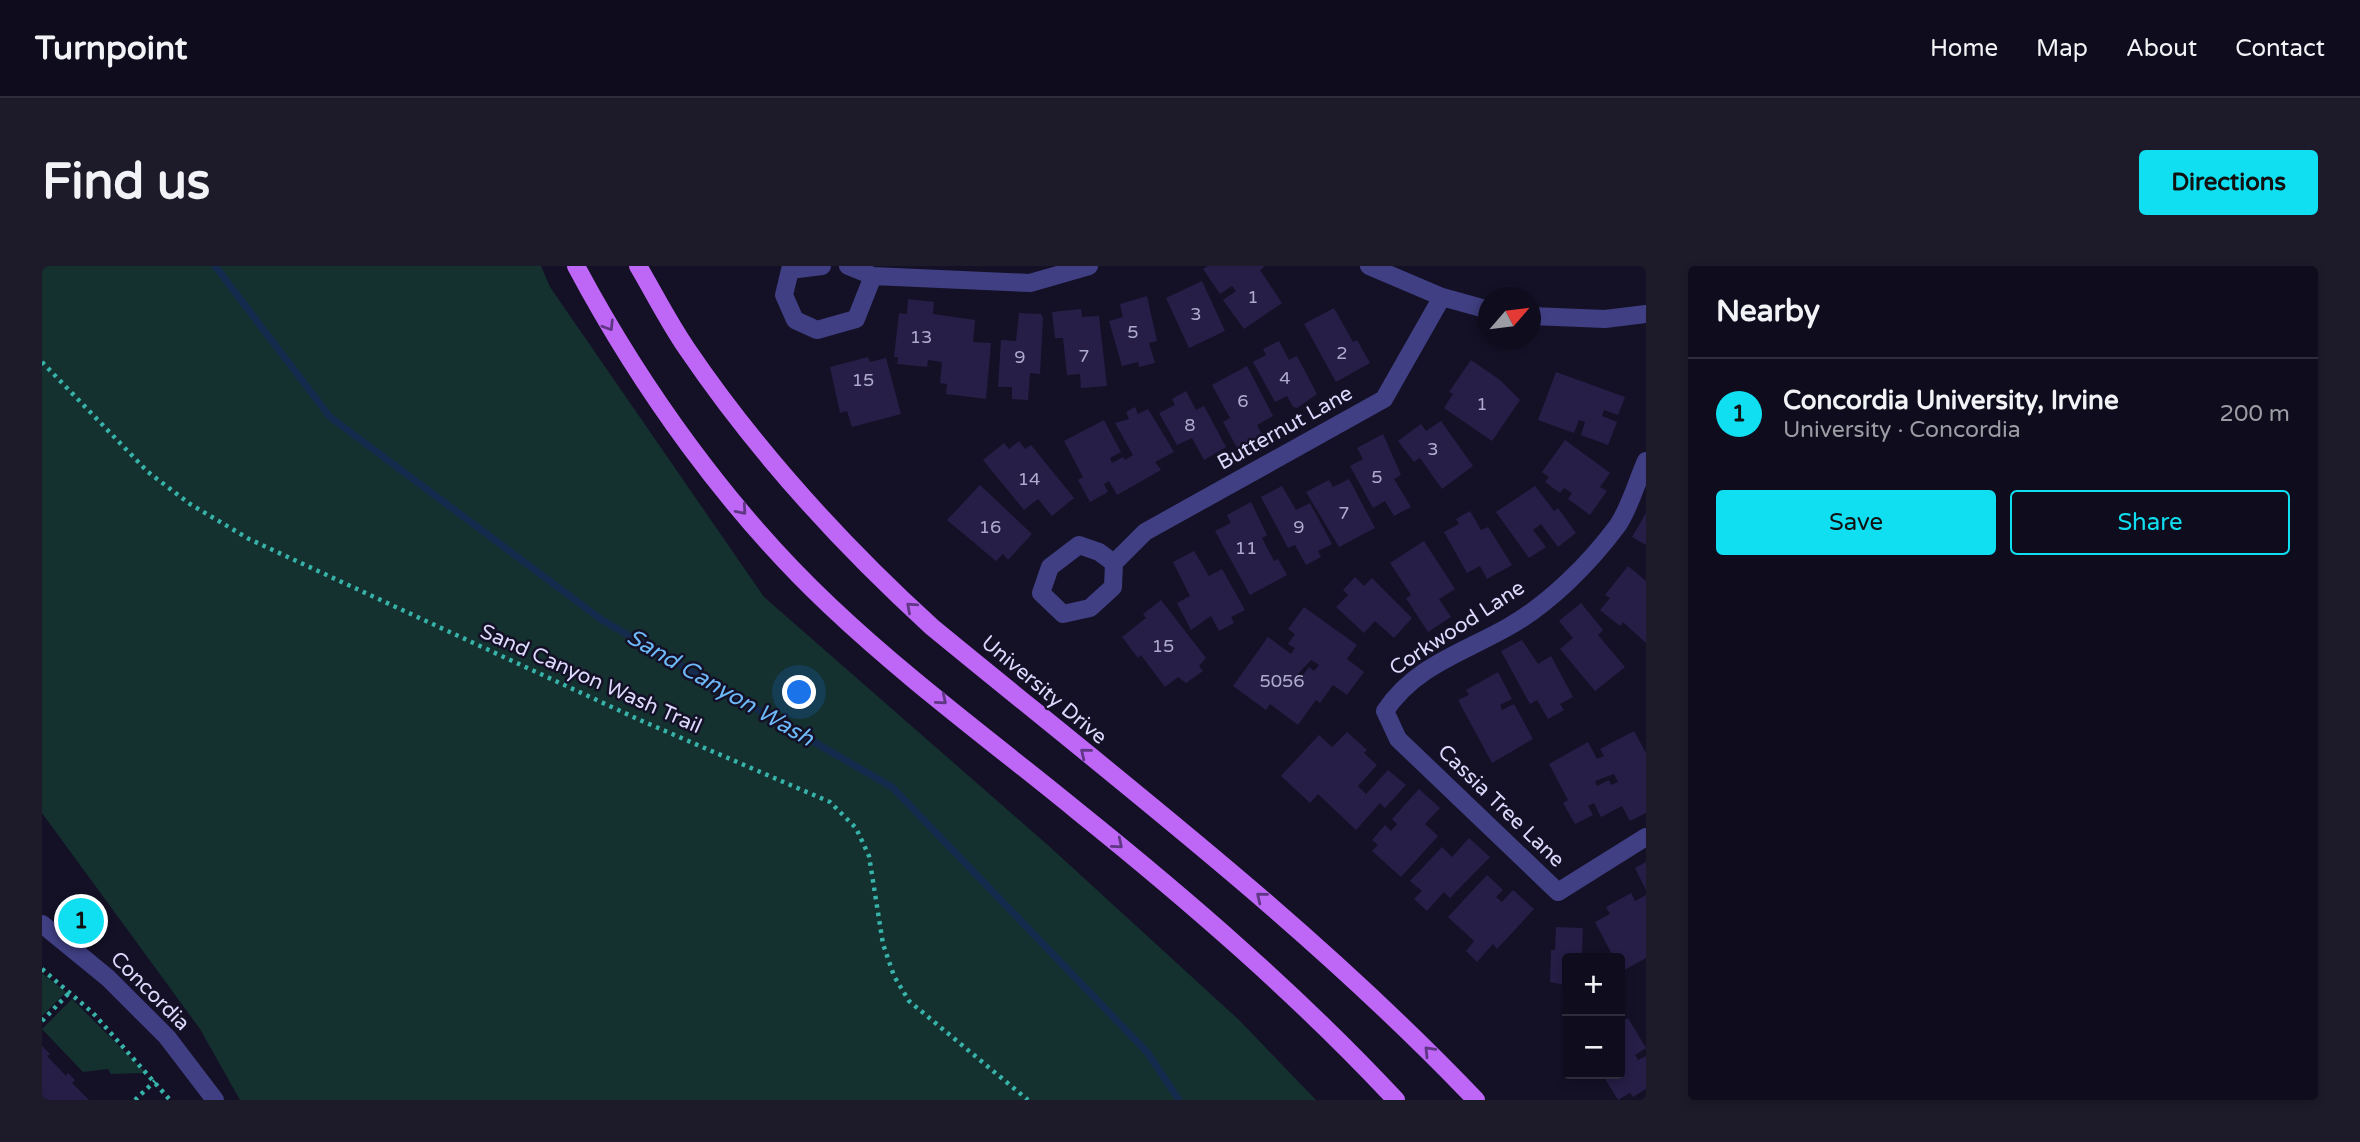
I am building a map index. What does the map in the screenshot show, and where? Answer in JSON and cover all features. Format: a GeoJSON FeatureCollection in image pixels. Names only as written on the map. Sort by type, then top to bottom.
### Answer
{"type":"FeatureCollection","features":[{"type":"Feature","properties":{"kind":"main road"},"geometry":{"type":"LineString","coordinates":[[576,266],[654,398],[710,473],[829,605],[1198,910],[1295,999],[1396,1100]]}},
{"type":"Feature","properties":{"kind":"main road","name":"University Drive"},"geometry":{"type":"LineString","coordinates":[[638,266],[685,347],[754,440],[817,514],[877,577],[932,627],[1335,960],[1412,1033],[1476,1100]]}},
{"type":"Feature","properties":{"kind":"street"},"geometry":{"type":"LineString","coordinates":[[822,266],[790,270],[784,295],[795,320],[817,330],[856,319],[873,276]]}},
{"type":"Feature","properties":{"kind":"street"},"geometry":{"type":"LineString","coordinates":[[848,266],[873,276],[1030,283],[1089,266]]}},
{"type":"Feature","properties":{"kind":"street"},"geometry":{"type":"LineString","coordinates":[[1369,266],[1442,298],[1478,307]]}},
{"type":"Feature","properties":{"kind":"street","name":"Butternut Lane"},"geometry":{"type":"LineString","coordinates":[[1114,563],[1144,532],[1384,399],[1442,298]]}},
{"type":"Feature","properties":{"kind":"street"},"geometry":{"type":"LineString","coordinates":[[1541,316],[1605,319],[1646,314]]}},
{"type":"Feature","properties":{"kind":"street","name":"Corkwood Lane"},"geometry":{"type":"LineString","coordinates":[[1398,738],[1385,710],[1399,689],[1444,660],[1511,626],[1569,580],[1619,524],[1646,461]]}},
{"type":"Feature","properties":{"kind":"street","name":"Cassia Tree Lane"},"geometry":{"type":"LineString","coordinates":[[1398,738],[1558,892],[1646,837]]}},
{"type":"Feature","properties":{"kind":"street","name":"Concordia"},"geometry":{"type":"LineString","coordinates":[[42,924],[108,978],[167,1037],[215,1100]]}},
{"type":"Feature","properties":{"kind":"path","name":"Sand Canyon Wash Trail"},"geometry":{"type":"LineString","coordinates":[[42,362],[148,472],[190,504],[249,539],[642,721],[830,802],[856,828],[869,856],[883,944],[894,976],[909,1001],[1028,1100]]}},
{"type":"Feature","properties":{"kind":"path"},"geometry":{"type":"LineString","coordinates":[[42,969],[70,992],[170,1100]]}},
{"type":"Feature","properties":{"kind":"path"},"geometry":{"type":"LineString","coordinates":[[42,1021],[70,992]]}},
{"type":"Feature","properties":{"kind":"path"},"geometry":{"type":"LineString","coordinates":[[135,1100],[155,1081]]}},
{"type":"Feature","properties":{"kind":"green space"},"geometry":{"type":"Polygon","coordinates":[[[42,266],[541,266],[550,287],[764,597],[1050,847],[1239,1020],[1316,1100],[240,1100],[200,1029],[42,813],[42,266]]]}},
{"type":"Feature","properties":{"kind":"green space"},"geometry":{"type":"Polygon","coordinates":[[[42,973],[66,992],[42,1016],[42,973]]]}},
{"type":"Feature","properties":{"kind":"green space"},"geometry":{"type":"Polygon","coordinates":[[[72,999],[146,1073],[111,1074],[108,1069],[83,1072],[42,1029],[72,999]]]}},
{"type":"Feature","properties":{"kind":"building"},"geometry":{"type":"Polygon","coordinates":[[[1208,266],[1265,266],[1260,270],[1282,303],[1244,329],[1223,300],[1236,291],[1232,286],[1220,294],[1203,269],[1208,266]]]}},
{"type":"Feature","properties":{"kind":"building"},"geometry":{"type":"Polygon","coordinates":[[[1202,281],[1225,331],[1189,348],[1166,298],[1202,281]]]}},
{"type":"Feature","properties":{"kind":"building"},"geometry":{"type":"Polygon","coordinates":[[[1147,296],[1157,341],[1149,343],[1155,363],[1139,367],[1138,362],[1122,366],[1109,321],[1123,317],[1120,304],[1147,296]]]}},
{"type":"Feature","properties":{"kind":"building"},"geometry":{"type":"Polygon","coordinates":[[[908,299],[934,302],[933,314],[975,320],[973,342],[991,343],[986,399],[946,394],[947,384],[940,383],[942,362],[928,360],[927,367],[897,364],[898,357],[894,357],[899,313],[907,314],[908,299]]]}},
{"type":"Feature","properties":{"kind":"building"},"geometry":{"type":"Polygon","coordinates":[[[1334,308],[1353,342],[1357,340],[1370,363],[1336,382],[1304,324],[1334,308]]]}},
{"type":"Feature","properties":{"kind":"building"},"geometry":{"type":"Polygon","coordinates":[[[1081,309],[1082,317],[1099,316],[1107,386],[1081,388],[1080,374],[1067,375],[1063,338],[1055,338],[1052,312],[1081,309]]]}},
{"type":"Feature","properties":{"kind":"building"},"geometry":{"type":"Polygon","coordinates":[[[1019,313],[1041,314],[1043,318],[1040,374],[1030,373],[1028,400],[1012,399],[1012,387],[998,387],[1001,340],[1016,341],[1019,313]]]}},
{"type":"Feature","properties":{"kind":"building"},"geometry":{"type":"Polygon","coordinates":[[[1279,341],[1289,360],[1297,356],[1317,394],[1297,408],[1293,407],[1287,396],[1275,402],[1253,362],[1266,355],[1263,349],[1279,341]]]}},
{"type":"Feature","properties":{"kind":"building"},"geometry":{"type":"Polygon","coordinates":[[[868,357],[870,362],[886,358],[901,414],[852,427],[847,411],[840,413],[830,367],[868,357]]]}},
{"type":"Feature","properties":{"kind":"building"},"geometry":{"type":"Polygon","coordinates":[[[1471,360],[1500,380],[1520,400],[1492,441],[1444,408],[1453,394],[1449,392],[1471,360]]]}},
{"type":"Feature","properties":{"kind":"building"},"geometry":{"type":"Polygon","coordinates":[[[1247,366],[1273,416],[1257,425],[1267,444],[1242,457],[1223,422],[1230,418],[1212,385],[1247,366]]]}},
{"type":"Feature","properties":{"kind":"building"},"geometry":{"type":"Polygon","coordinates":[[[1556,372],[1625,397],[1618,415],[1604,410],[1602,416],[1617,422],[1608,445],[1581,435],[1585,422],[1579,420],[1574,433],[1538,420],[1556,372]]]}},
{"type":"Feature","properties":{"kind":"building"},"geometry":{"type":"Polygon","coordinates":[[[1186,391],[1196,410],[1204,406],[1226,447],[1204,460],[1192,438],[1177,445],[1159,413],[1175,405],[1172,399],[1186,391]]]}},
{"type":"Feature","properties":{"kind":"building"},"geometry":{"type":"Polygon","coordinates":[[[1135,407],[1138,414],[1148,409],[1174,452],[1155,462],[1161,470],[1117,495],[1109,481],[1104,484],[1108,492],[1090,502],[1078,480],[1083,477],[1064,441],[1104,420],[1121,452],[1110,458],[1112,463],[1123,457],[1125,460],[1133,455],[1115,423],[1129,419],[1126,412],[1135,407]]]}},
{"type":"Feature","properties":{"kind":"building"},"geometry":{"type":"Polygon","coordinates":[[[1441,421],[1473,466],[1442,489],[1420,458],[1414,462],[1398,441],[1421,424],[1426,431],[1441,421]]]}},
{"type":"Feature","properties":{"kind":"building"},"geometry":{"type":"Polygon","coordinates":[[[1383,434],[1401,475],[1394,479],[1411,507],[1394,516],[1385,501],[1373,508],[1350,466],[1363,459],[1357,448],[1383,434]]]}},
{"type":"Feature","properties":{"kind":"building"},"geometry":{"type":"Polygon","coordinates":[[[1565,440],[1610,473],[1600,487],[1607,491],[1590,515],[1568,499],[1572,493],[1564,488],[1560,493],[1545,482],[1549,477],[1542,472],[1565,440]]]}},
{"type":"Feature","properties":{"kind":"building"},"geometry":{"type":"Polygon","coordinates":[[[1019,441],[1025,449],[1031,445],[1074,498],[1052,516],[1038,499],[1024,510],[983,460],[1004,443],[1009,449],[1019,441]]]}},
{"type":"Feature","properties":{"kind":"building"},"geometry":{"type":"Polygon","coordinates":[[[1349,479],[1375,528],[1339,547],[1306,492],[1329,480],[1333,487],[1349,479]]]}},
{"type":"Feature","properties":{"kind":"building"},"geometry":{"type":"Polygon","coordinates":[[[980,485],[1032,534],[1008,560],[1003,554],[996,561],[947,520],[980,485]]]}},
{"type":"Feature","properties":{"kind":"building"},"geometry":{"type":"Polygon","coordinates":[[[1282,486],[1296,510],[1310,503],[1332,544],[1318,551],[1321,557],[1306,565],[1295,545],[1288,548],[1261,497],[1282,486]]]}},
{"type":"Feature","properties":{"kind":"building"},"geometry":{"type":"Polygon","coordinates":[[[1535,486],[1554,511],[1558,508],[1576,533],[1558,547],[1541,524],[1533,530],[1546,547],[1529,558],[1496,512],[1535,486]]]}},
{"type":"Feature","properties":{"kind":"building"},"geometry":{"type":"Polygon","coordinates":[[[1251,502],[1267,535],[1262,538],[1274,561],[1278,559],[1287,575],[1250,595],[1215,531],[1231,523],[1227,515],[1251,502]]]}},
{"type":"Feature","properties":{"kind":"building"},"geometry":{"type":"Polygon","coordinates":[[[1470,511],[1481,530],[1488,527],[1512,565],[1487,579],[1480,566],[1467,573],[1444,532],[1459,524],[1456,519],[1470,511]]]}},
{"type":"Feature","properties":{"kind":"building"},"geometry":{"type":"Polygon","coordinates":[[[1646,513],[1646,545],[1632,537],[1646,513]]]}},
{"type":"Feature","properties":{"kind":"building"},"geometry":{"type":"Polygon","coordinates":[[[1424,541],[1455,589],[1439,599],[1451,617],[1428,632],[1406,598],[1411,595],[1390,563],[1424,541]]]}},
{"type":"Feature","properties":{"kind":"building"},"geometry":{"type":"Polygon","coordinates":[[[1194,551],[1209,576],[1222,569],[1245,610],[1231,617],[1234,623],[1219,631],[1211,616],[1191,630],[1177,603],[1190,596],[1173,562],[1194,551]]]}},
{"type":"Feature","properties":{"kind":"building"},"geometry":{"type":"Polygon","coordinates":[[[1628,566],[1646,581],[1646,643],[1623,622],[1620,626],[1600,610],[1610,598],[1605,595],[1628,566]]]}},
{"type":"Feature","properties":{"kind":"building"},"geometry":{"type":"Polygon","coordinates":[[[1355,577],[1364,586],[1372,578],[1412,618],[1394,638],[1375,621],[1364,633],[1336,607],[1348,595],[1343,590],[1355,577]]]}},
{"type":"Feature","properties":{"kind":"building"},"geometry":{"type":"Polygon","coordinates":[[[1161,600],[1206,658],[1199,666],[1203,671],[1186,683],[1178,677],[1165,687],[1141,655],[1138,658],[1122,637],[1146,618],[1143,614],[1161,600]]]}},
{"type":"Feature","properties":{"kind":"building"},"geometry":{"type":"Polygon","coordinates":[[[1581,603],[1603,630],[1598,635],[1625,667],[1595,691],[1560,649],[1573,638],[1559,621],[1581,603]]]}},
{"type":"Feature","properties":{"kind":"building"},"geometry":{"type":"Polygon","coordinates":[[[1304,607],[1357,645],[1347,659],[1364,672],[1347,695],[1333,685],[1320,703],[1316,700],[1298,725],[1270,704],[1266,710],[1233,686],[1268,637],[1291,654],[1295,648],[1288,644],[1295,634],[1288,629],[1304,607]],[[1311,660],[1297,675],[1301,678],[1309,667],[1314,671],[1319,665],[1311,660]]]}},
{"type":"Feature","properties":{"kind":"building"},"geometry":{"type":"Polygon","coordinates":[[[1522,640],[1538,664],[1551,656],[1573,697],[1560,704],[1564,710],[1548,719],[1537,700],[1530,704],[1501,651],[1522,640]]]}},
{"type":"Feature","properties":{"kind":"building"},"geometry":{"type":"Polygon","coordinates":[[[1498,672],[1512,699],[1500,705],[1502,710],[1514,704],[1533,739],[1492,763],[1458,700],[1469,695],[1466,690],[1498,672]]]}},
{"type":"Feature","properties":{"kind":"building"},"geometry":{"type":"Polygon","coordinates":[[[1634,731],[1646,753],[1646,813],[1630,821],[1622,806],[1601,817],[1594,803],[1588,806],[1593,815],[1575,824],[1563,803],[1568,800],[1549,764],[1588,742],[1597,759],[1604,756],[1600,749],[1634,731]],[[1614,774],[1595,781],[1597,786],[1609,780],[1611,785],[1618,782],[1614,774]]]}},
{"type":"Feature","properties":{"kind":"building"},"geometry":{"type":"Polygon","coordinates":[[[1347,732],[1367,750],[1364,753],[1377,765],[1358,786],[1366,794],[1388,770],[1406,785],[1385,808],[1380,803],[1356,830],[1318,794],[1310,803],[1281,776],[1319,735],[1332,747],[1347,732]]]}},
{"type":"Feature","properties":{"kind":"building"},"geometry":{"type":"Polygon","coordinates":[[[1419,789],[1440,808],[1425,824],[1438,836],[1401,877],[1372,851],[1378,845],[1372,840],[1385,825],[1391,831],[1397,824],[1392,819],[1419,789]]]}},
{"type":"Feature","properties":{"kind":"building"},"geometry":{"type":"Polygon","coordinates":[[[1469,838],[1490,857],[1450,898],[1444,892],[1427,911],[1414,899],[1422,891],[1410,881],[1442,847],[1452,857],[1469,838]]]}},
{"type":"Feature","properties":{"kind":"building"},"geometry":{"type":"Polygon","coordinates":[[[1646,862],[1646,890],[1635,868],[1646,862]]]}},
{"type":"Feature","properties":{"kind":"building"},"geometry":{"type":"Polygon","coordinates":[[[1487,875],[1503,890],[1496,897],[1502,902],[1513,890],[1534,909],[1497,949],[1493,944],[1477,962],[1466,951],[1474,941],[1448,917],[1487,875]]]}},
{"type":"Feature","properties":{"kind":"building"},"geometry":{"type":"Polygon","coordinates":[[[1631,893],[1635,901],[1646,895],[1646,958],[1625,970],[1625,953],[1611,953],[1595,922],[1610,914],[1606,907],[1631,893]]]}},
{"type":"Feature","properties":{"kind":"building"},"geometry":{"type":"Polygon","coordinates":[[[1556,927],[1583,928],[1582,953],[1562,953],[1562,985],[1550,982],[1551,950],[1555,950],[1556,927]]]}},
{"type":"Feature","properties":{"kind":"building"},"geometry":{"type":"Polygon","coordinates":[[[1628,1018],[1646,1048],[1635,1055],[1638,1060],[1646,1056],[1646,1089],[1633,1097],[1630,1093],[1618,1100],[1605,1079],[1625,1079],[1625,1020],[1628,1018]]]}},
{"type":"Feature","properties":{"kind":"building"},"geometry":{"type":"Polygon","coordinates":[[[42,1046],[50,1054],[47,1056],[66,1076],[68,1073],[75,1080],[72,1083],[89,1100],[42,1100],[42,1046]]]}},
{"type":"Feature","properties":{"kind":"waterway","name":"Sand Canyon Wash"},"geometry":{"type":"LineString","coordinates":[[215,266],[330,417],[602,620],[892,787],[1147,1052],[1179,1100]]}},
{"type":"Feature","properties":{"kind":"place","name":"Concordia University, Irvine"},"geometry":{"type":"Point","coordinates":[81,921]}}]}
